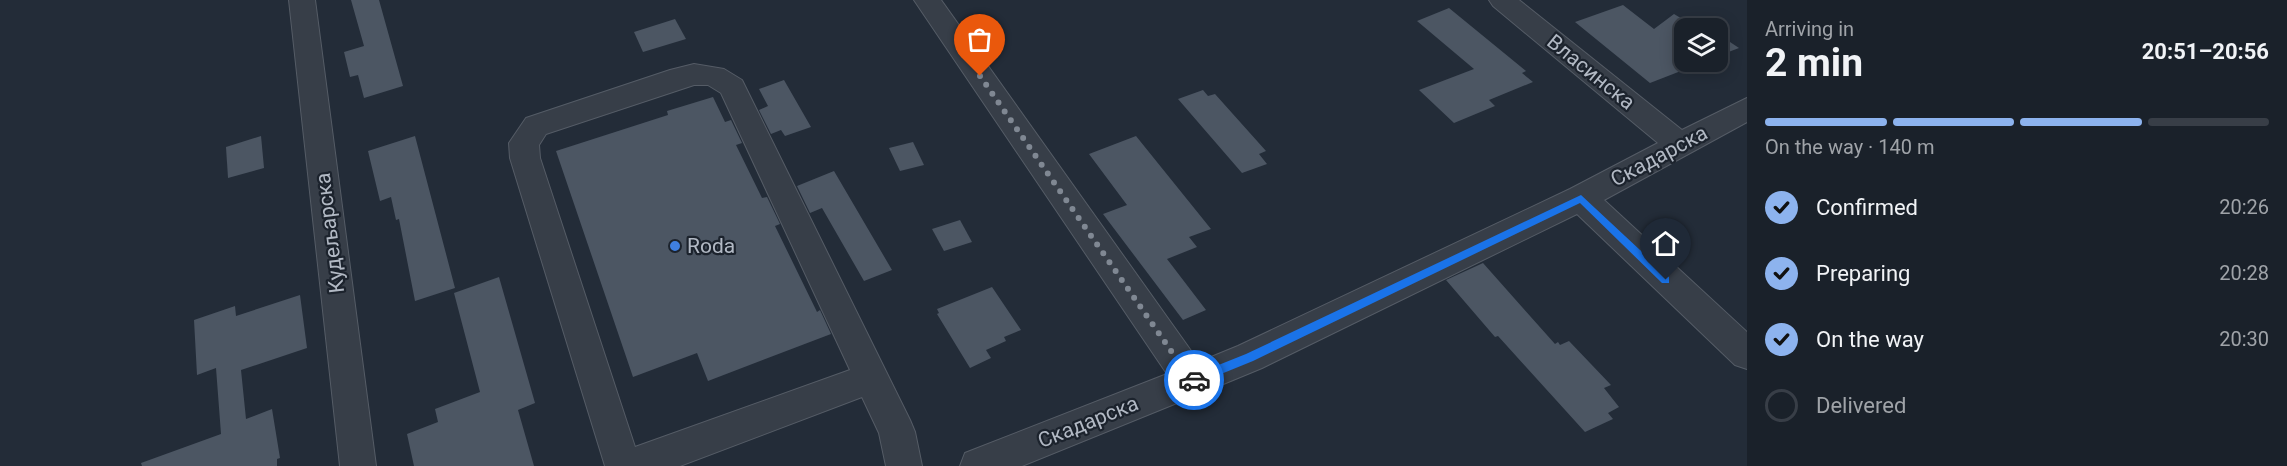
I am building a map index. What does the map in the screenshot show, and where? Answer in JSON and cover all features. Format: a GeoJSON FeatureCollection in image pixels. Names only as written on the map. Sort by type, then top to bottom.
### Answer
{"type":"FeatureCollection","features":[{"type":"Feature","properties":{"kind":"street","name":"Кудељарска"},"geometry":{"type":"LineString","coordinates":[[302,0],[358,466]]}},
{"type":"Feature","properties":{"kind":"street"},"geometry":{"type":"LineString","coordinates":[[927,0],[1192,381]]}},
{"type":"Feature","properties":{"kind":"street","name":"Власинска"},"geometry":{"type":"LineString","coordinates":[[1503,0],[1680,145]]}},
{"type":"Feature","properties":{"kind":"street"},"geometry":{"type":"LineString","coordinates":[[623,466],[525,158],[524,143],[536,126],[690,75],[709,75],[726,81],[732,87],[897,432],[904,466]]}},
{"type":"Feature","properties":{"kind":"street","name":"Скадарска"},"geometry":{"type":"LineString","coordinates":[[978,466],[1250,357],[1581,198],[1747,109]]}},
{"type":"Feature","properties":{"kind":"street"},"geometry":{"type":"LineString","coordinates":[[1581,198],[1747,354]]}},
{"type":"Feature","properties":{"kind":"street"},"geometry":{"type":"LineString","coordinates":[[633,466],[871,378]]}},
{"type":"Feature","properties":{"kind":"building"},"geometry":{"type":"Polygon","coordinates":[[[351,0],[379,0],[403,86],[364,98],[358,75],[350,77],[344,52],[364,46],[351,0]]]}},
{"type":"Feature","properties":{"kind":"building"},"geometry":{"type":"Polygon","coordinates":[[[1623,5],[1654,29],[1674,14],[1681,18],[1674,18],[1674,72],[1678,72],[1650,83],[1575,22],[1623,5]]]}},
{"type":"Feature","properties":{"kind":"building"},"geometry":{"type":"Polygon","coordinates":[[[1449,8],[1526,71],[1522,73],[1533,82],[1489,100],[1495,106],[1454,123],[1419,90],[1474,69],[1417,21],[1449,8]]]}},
{"type":"Feature","properties":{"kind":"building"},"geometry":{"type":"Polygon","coordinates":[[[675,19],[686,39],[643,52],[634,32],[675,19]]]}},
{"type":"Feature","properties":{"kind":"building"},"geometry":{"type":"Polygon","coordinates":[[[1728,41],[1739,48],[1728,52],[1728,41]]]}},
{"type":"Feature","properties":{"kind":"building"},"geometry":{"type":"Polygon","coordinates":[[[784,80],[811,127],[785,136],[781,130],[771,134],[759,110],[768,106],[759,89],[784,80]]]}},
{"type":"Feature","properties":{"kind":"building"},"geometry":{"type":"Polygon","coordinates":[[[1203,90],[1208,96],[1215,94],[1266,151],[1259,154],[1267,164],[1242,173],[1178,99],[1203,90]]]}},
{"type":"Feature","properties":{"kind":"building"},"geometry":{"type":"Polygon","coordinates":[[[713,97],[725,122],[731,120],[742,143],[736,145],[762,198],[767,197],[780,224],[775,226],[817,312],[820,310],[831,334],[708,381],[697,353],[633,377],[556,151],[668,115],[667,111],[713,97]]]}},
{"type":"Feature","properties":{"kind":"building"},"geometry":{"type":"Polygon","coordinates":[[[261,136],[264,168],[228,178],[226,147],[261,136]]]}},
{"type":"Feature","properties":{"kind":"building"},"geometry":{"type":"Polygon","coordinates":[[[415,136],[455,288],[415,301],[399,219],[396,220],[391,197],[380,201],[368,151],[415,136]]]}},
{"type":"Feature","properties":{"kind":"building"},"geometry":{"type":"Polygon","coordinates":[[[1136,136],[1211,229],[1189,237],[1197,247],[1167,259],[1206,310],[1183,320],[1103,214],[1127,205],[1089,154],[1136,136]]]}},
{"type":"Feature","properties":{"kind":"building"},"geometry":{"type":"Polygon","coordinates":[[[913,142],[924,165],[900,171],[889,148],[913,142]]]}},
{"type":"Feature","properties":{"kind":"building"},"geometry":{"type":"Polygon","coordinates":[[[834,171],[892,270],[864,281],[822,208],[810,213],[797,186],[834,171]]]}},
{"type":"Feature","properties":{"kind":"building"},"geometry":{"type":"Polygon","coordinates":[[[960,220],[972,242],[944,251],[932,229],[960,220]]]}},
{"type":"Feature","properties":{"kind":"building"},"geometry":{"type":"Polygon","coordinates":[[[1483,263],[1555,344],[1558,342],[1560,345],[1569,341],[1611,385],[1604,388],[1619,407],[1608,413],[1613,419],[1585,432],[1498,336],[1495,337],[1446,280],[1483,263]]]}},
{"type":"Feature","properties":{"kind":"building"},"geometry":{"type":"Polygon","coordinates":[[[499,277],[535,403],[518,410],[534,466],[414,466],[407,434],[438,422],[435,409],[480,392],[454,293],[499,277]]]}},
{"type":"Feature","properties":{"kind":"building"},"geometry":{"type":"Polygon","coordinates":[[[992,287],[1021,330],[1004,337],[1006,341],[986,350],[991,358],[970,368],[937,314],[939,313],[937,309],[992,287]]]}},
{"type":"Feature","properties":{"kind":"building"},"geometry":{"type":"Polygon","coordinates":[[[300,295],[307,348],[241,370],[246,419],[272,409],[280,458],[277,459],[277,466],[142,466],[141,463],[221,434],[216,368],[197,375],[194,320],[235,306],[236,316],[300,295]]]}},
{"type":"Feature","properties":{"kind":"way so far"},"geometry":{"type":"LineString","coordinates":[[980,76],[1192,381],[1194,380]]}},
{"type":"Feature","properties":{"kind":"place","name":"Roda"},"geometry":{"type":"Point","coordinates":[675,246]}},
{"type":"Feature","properties":{"kind":"route"},"geometry":{"type":"LineString","coordinates":[[1194,380],[1250,357],[1581,198],[1666,280]]}}]}
